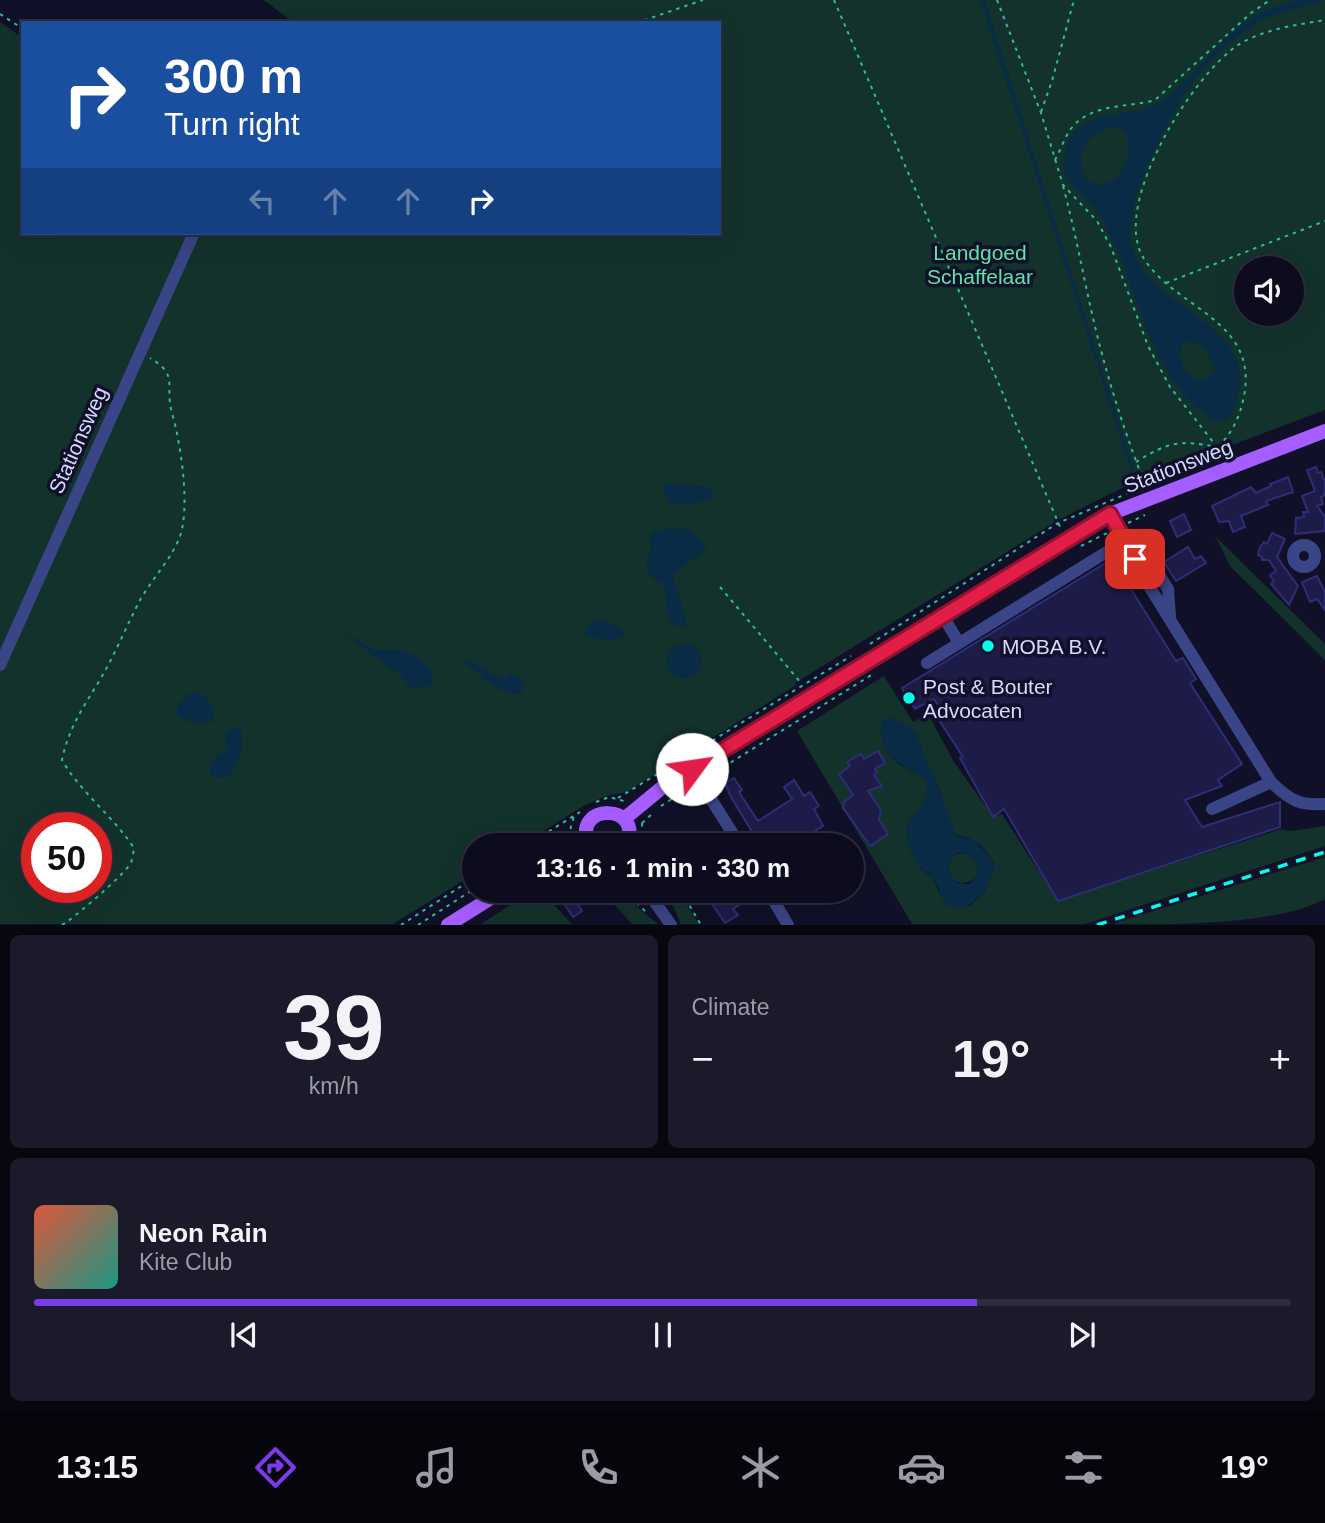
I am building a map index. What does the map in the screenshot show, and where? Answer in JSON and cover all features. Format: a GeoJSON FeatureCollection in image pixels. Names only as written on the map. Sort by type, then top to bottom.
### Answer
{"type":"FeatureCollection","features":[{"type":"Feature","properties":{"kind":"main road","name":"Stationsweg"},"geometry":{"type":"LineString","coordinates":[[624,819],[664,786],[697,775],[943,616],[1114,521],[1325,431]]}},
{"type":"Feature","properties":{"kind":"main road"},"geometry":{"type":"LineString","coordinates":[[586,833],[593,818],[605,812],[624,819],[628,833]]}},
{"type":"Feature","properties":{"kind":"main road"},"geometry":{"type":"LineString","coordinates":[[448,925],[483,903]]}},
{"type":"Feature","properties":{"kind":"street","name":"Stationsweg"},"geometry":{"type":"LineString","coordinates":[[0,665],[193,235]]}},
{"type":"Feature","properties":{"kind":"street"},"geometry":{"type":"LineString","coordinates":[[1114,521],[1126,540],[1151,562],[1168,589],[1170,619],[1271,782],[1287,797],[1306,805],[1325,804]]}},
{"type":"Feature","properties":{"kind":"street"},"geometry":{"type":"LineString","coordinates":[[927,663],[1126,540]]}},
{"type":"Feature","properties":{"kind":"street"},"geometry":{"type":"LineString","coordinates":[[943,616],[959,643]]}},
{"type":"Feature","properties":{"kind":"street"},"geometry":{"type":"LineString","coordinates":[[697,775],[733,833]]}},
{"type":"Feature","properties":{"kind":"street"},"geometry":{"type":"LineString","coordinates":[[1212,809],[1271,782]]}},
{"type":"Feature","properties":{"kind":"street"},"geometry":{"type":"LineString","coordinates":[[655,903],[671,925]]}},
{"type":"Feature","properties":{"kind":"street"},"geometry":{"type":"LineString","coordinates":[[775,903],[788,925]]}},
{"type":"Feature","properties":{"kind":"path"},"geometry":{"type":"LineString","coordinates":[[642,21],[704,0]]}},
{"type":"Feature","properties":{"kind":"path"},"geometry":{"type":"LineString","coordinates":[[834,0],[1071,545]]}},
{"type":"Feature","properties":{"kind":"path"},"geometry":{"type":"LineString","coordinates":[[997,0],[1041,113],[1072,213],[1102,354],[1146,486]]}},
{"type":"Feature","properties":{"kind":"path"},"geometry":{"type":"LineString","coordinates":[[1041,113],[1074,0]]}},
{"type":"Feature","properties":{"kind":"path"},"geometry":{"type":"LineString","coordinates":[[1055,160],[1070,130],[1082,119],[1093,112],[1156,100],[1251,13],[1270,0]]}},
{"type":"Feature","properties":{"kind":"path"},"geometry":{"type":"LineString","coordinates":[[0,14],[21,28]]}},
{"type":"Feature","properties":{"kind":"path"},"geometry":{"type":"LineString","coordinates":[[1217,447],[1227,438],[1241,413],[1247,381],[1242,361],[1236,343],[1226,330],[1166,283],[1143,257],[1136,227],[1139,200],[1152,162],[1194,87],[1237,46],[1263,33],[1325,20]]}},
{"type":"Feature","properties":{"kind":"path"},"geometry":{"type":"LineString","coordinates":[[1063,185],[1097,220],[1111,247],[1149,346],[1170,387],[1217,447]]}},
{"type":"Feature","properties":{"kind":"path"},"geometry":{"type":"LineString","coordinates":[[1166,283],[1325,221]]}},
{"type":"Feature","properties":{"kind":"path"},"geometry":{"type":"LineString","coordinates":[[62,925],[117,880],[132,863],[134,848],[111,816],[71,776],[62,760],[75,720],[121,642],[139,602],[180,537],[185,513],[185,491],[170,403],[169,377],[166,368],[140,352]]}},
{"type":"Feature","properties":{"kind":"path"},"geometry":{"type":"LineString","coordinates":[[1136,462],[1158,449],[1186,441],[1217,447]]}},
{"type":"Feature","properties":{"kind":"path","name":"Stationsweg"},"geometry":{"type":"LineString","coordinates":[[1071,545],[1114,521],[1155,510]]}},
{"type":"Feature","properties":{"kind":"path"},"geometry":{"type":"LineString","coordinates":[[720,587],[802,684]]}},
{"type":"Feature","properties":{"kind":"path"},"geometry":{"type":"LineString","coordinates":[[660,806],[697,775],[877,671]]}},
{"type":"Feature","properties":{"kind":"path"},"geometry":{"type":"LineString","coordinates":[[643,832],[642,823],[650,815]]}},
{"type":"Feature","properties":{"kind":"path"},"geometry":{"type":"LineString","coordinates":[[546,833],[574,816],[569,833]]}},
{"type":"Feature","properties":{"kind":"path"},"geometry":{"type":"LineString","coordinates":[[402,924],[462,886]]}},
{"type":"Feature","properties":{"kind":"path"},"geometry":{"type":"LineString","coordinates":[[418,925],[462,897]]}},
{"type":"Feature","properties":{"kind":"path"},"geometry":{"type":"LineString","coordinates":[[637,903],[646,912]]}},
{"type":"Feature","properties":{"kind":"path"},"geometry":{"type":"LineString","coordinates":[[688,903],[701,925]]}},
{"type":"Feature","properties":{"kind":"green space","name":"Landgoed Schaffelaar"},"geometry":{"type":"Polygon","coordinates":[[[264,0],[1325,0],[1325,410],[1136,481],[1060,519],[1054,519],[1055,522],[795,683],[796,685],[627,792],[609,795],[585,805],[540,833],[462,833],[462,881],[393,924],[0,924],[0,22],[21,37],[21,235],[721,235],[721,21],[291,21],[264,0]]]}},
{"type":"Feature","properties":{"kind":"green space"},"geometry":{"type":"Polygon","coordinates":[[[1215,536],[1325,644],[1325,660],[1230,566],[1215,536]]]}},
{"type":"Feature","properties":{"kind":"green space"},"geometry":{"type":"Polygon","coordinates":[[[884,676],[913,722],[928,714],[954,762],[993,817],[1002,814],[1058,901],[1281,829],[1290,831],[1325,826],[1325,846],[1085,924],[912,924],[864,843],[864,833],[858,833],[797,731],[884,676]],[[911,728],[881,731],[891,756],[908,770],[926,779],[926,797],[909,821],[921,869],[933,878],[939,892],[969,906],[983,895],[995,867],[981,846],[958,836],[953,830],[938,787],[911,728]]]}},
{"type":"Feature","properties":{"kind":"green space"},"geometry":{"type":"Polygon","coordinates":[[[963,853],[974,857],[978,868],[974,879],[963,883],[952,879],[948,868],[952,857],[963,853]]]}},
{"type":"Feature","properties":{"kind":"green space"},"geometry":{"type":"Polygon","coordinates":[[[1325,857],[1325,899],[1304,908],[1223,922],[1112,924],[1325,857]]]}},
{"type":"Feature","properties":{"kind":"green space"},"geometry":{"type":"Polygon","coordinates":[[[513,903],[552,903],[572,924],[481,924],[513,903]]]}},
{"type":"Feature","properties":{"kind":"green space"},"geometry":{"type":"Polygon","coordinates":[[[613,903],[632,903],[658,924],[632,924],[613,903]]]}},
{"type":"Feature","properties":{"kind":"green space"},"geometry":{"type":"Polygon","coordinates":[[[671,903],[686,903],[699,924],[681,924],[671,903]]]}},
{"type":"Feature","properties":{"kind":"water"},"geometry":{"type":"Polygon","coordinates":[[[980,0],[985,0],[1136,477],[1134,481],[980,0]]]}},
{"type":"Feature","properties":{"kind":"water"},"geometry":{"type":"Polygon","coordinates":[[[1298,0],[1324,0],[1281,12],[1257,23],[1233,41],[1196,78],[1174,112],[1150,159],[1134,207],[1132,246],[1141,266],[1172,298],[1225,340],[1236,358],[1241,379],[1234,407],[1229,418],[1217,420],[1198,409],[1180,390],[1166,369],[1154,347],[1108,232],[1098,213],[1069,181],[1064,158],[1069,141],[1077,129],[1101,117],[1144,109],[1158,103],[1180,86],[1244,23],[1269,9],[1298,0]],[[1111,127],[1092,137],[1084,148],[1082,169],[1088,180],[1094,184],[1107,184],[1113,180],[1123,169],[1128,156],[1128,144],[1122,129],[1111,127]],[[1190,341],[1183,343],[1180,351],[1184,368],[1195,379],[1209,378],[1215,370],[1212,360],[1207,352],[1190,341]]]}},
{"type":"Feature","properties":{"kind":"water"},"geometry":{"type":"Polygon","coordinates":[[[667,483],[709,487],[714,497],[685,505],[668,503],[664,488],[667,483]]]}},
{"type":"Feature","properties":{"kind":"water"},"geometry":{"type":"Polygon","coordinates":[[[665,529],[688,529],[707,546],[673,575],[688,628],[676,626],[669,620],[665,590],[647,569],[652,548],[649,540],[651,534],[665,529]]]}},
{"type":"Feature","properties":{"kind":"water"},"geometry":{"type":"Polygon","coordinates":[[[591,621],[614,624],[625,635],[611,640],[585,636],[585,630],[591,621]]]}},
{"type":"Feature","properties":{"kind":"water"},"geometry":{"type":"Polygon","coordinates":[[[340,630],[376,650],[403,650],[419,658],[431,669],[433,685],[412,690],[402,677],[340,630]]]}},
{"type":"Feature","properties":{"kind":"water"},"geometry":{"type":"Polygon","coordinates":[[[684,644],[696,649],[701,661],[696,673],[684,678],[672,673],[667,661],[672,649],[684,644]]]}},
{"type":"Feature","properties":{"kind":"water"},"geometry":{"type":"Polygon","coordinates":[[[466,659],[504,679],[510,673],[523,680],[524,687],[520,694],[496,688],[463,660],[466,659]]]}},
{"type":"Feature","properties":{"kind":"water"},"geometry":{"type":"Polygon","coordinates":[[[190,693],[203,694],[214,710],[212,722],[193,723],[177,715],[177,707],[190,693]]]}},
{"type":"Feature","properties":{"kind":"water"},"geometry":{"type":"Polygon","coordinates":[[[890,717],[911,728],[918,738],[957,836],[974,840],[989,855],[995,867],[983,895],[962,910],[945,903],[934,880],[918,865],[912,855],[906,828],[924,800],[927,787],[925,779],[900,764],[887,751],[881,733],[882,722],[890,717]],[[960,852],[949,862],[951,875],[958,883],[969,884],[977,874],[978,866],[969,854],[960,852]]]}},
{"type":"Feature","properties":{"kind":"water"},"geometry":{"type":"Polygon","coordinates":[[[234,726],[241,729],[240,755],[232,772],[219,778],[210,774],[212,761],[228,749],[225,736],[234,726]]]}},
{"type":"Feature","properties":{"kind":"building"},"geometry":{"type":"Polygon","coordinates":[[[1316,467],[1325,482],[1325,495],[1321,497],[1323,504],[1317,506],[1325,517],[1325,531],[1295,534],[1296,518],[1304,517],[1303,512],[1308,512],[1302,496],[1315,491],[1307,470],[1316,467]]]}},
{"type":"Feature","properties":{"kind":"building"},"geometry":{"type":"Polygon","coordinates":[[[1288,477],[1293,492],[1266,501],[1268,505],[1241,516],[1245,527],[1233,532],[1229,521],[1219,522],[1212,506],[1251,487],[1256,493],[1288,477]]]}},
{"type":"Feature","properties":{"kind":"building"},"geometry":{"type":"Polygon","coordinates":[[[1184,514],[1191,530],[1177,537],[1170,521],[1184,514]]]}},
{"type":"Feature","properties":{"kind":"building"},"geometry":{"type":"Polygon","coordinates":[[[1272,533],[1285,539],[1277,557],[1298,586],[1289,605],[1271,584],[1274,581],[1270,575],[1276,571],[1269,560],[1262,560],[1258,555],[1260,547],[1264,542],[1267,544],[1272,533]]]}},
{"type":"Feature","properties":{"kind":"building"},"geometry":{"type":"Polygon","coordinates":[[[1188,547],[1195,559],[1201,556],[1206,563],[1176,581],[1164,562],[1188,547]]]}},
{"type":"Feature","properties":{"kind":"building"},"geometry":{"type":"Polygon","coordinates":[[[1112,559],[1176,661],[1183,658],[1196,679],[1190,683],[1242,764],[1218,780],[1222,786],[1185,800],[1202,827],[1280,802],[1280,827],[1058,901],[1004,809],[993,817],[960,758],[963,757],[937,717],[943,713],[934,699],[915,709],[902,688],[1112,559]]]}},
{"type":"Feature","properties":{"kind":"building"},"geometry":{"type":"Polygon","coordinates":[[[1317,576],[1325,592],[1325,610],[1317,599],[1310,602],[1302,582],[1317,576]]]}},
{"type":"Feature","properties":{"kind":"building"},"geometry":{"type":"Polygon","coordinates":[[[878,751],[885,763],[875,769],[877,772],[874,775],[882,786],[868,791],[881,810],[879,820],[888,834],[870,846],[864,833],[861,833],[843,808],[844,802],[853,795],[839,774],[850,766],[847,762],[861,754],[864,759],[878,751]]]}},
{"type":"Feature","properties":{"kind":"building"},"geometry":{"type":"Polygon","coordinates":[[[734,778],[742,790],[739,792],[758,821],[792,799],[784,787],[794,780],[804,796],[810,792],[819,806],[814,809],[823,826],[812,833],[753,833],[725,783],[734,778]]]}},
{"type":"Feature","properties":{"kind":"building"},"geometry":{"type":"Polygon","coordinates":[[[564,903],[577,903],[582,911],[573,917],[564,903]]]}},
{"type":"Feature","properties":{"kind":"building"},"geometry":{"type":"Polygon","coordinates":[[[738,903],[739,905],[733,909],[738,915],[725,923],[713,905],[738,903]]]}},
{"type":"Feature","properties":{"kind":"railway"},"geometry":{"type":"LineString","coordinates":[[1097,925],[1325,852]]}},
{"type":"Feature","properties":{"kind":"place","name":"MOBA B.V."},"geometry":{"type":"Point","coordinates":[988,646]}},
{"type":"Feature","properties":{"kind":"place","name":"Post & Bouter Advocaten"},"geometry":{"type":"Point","coordinates":[909,698]}},
{"type":"Feature","properties":{"kind":"route"},"geometry":{"type":"LineString","coordinates":[[692,769],[1110,514],[1135,559]]}}]}
